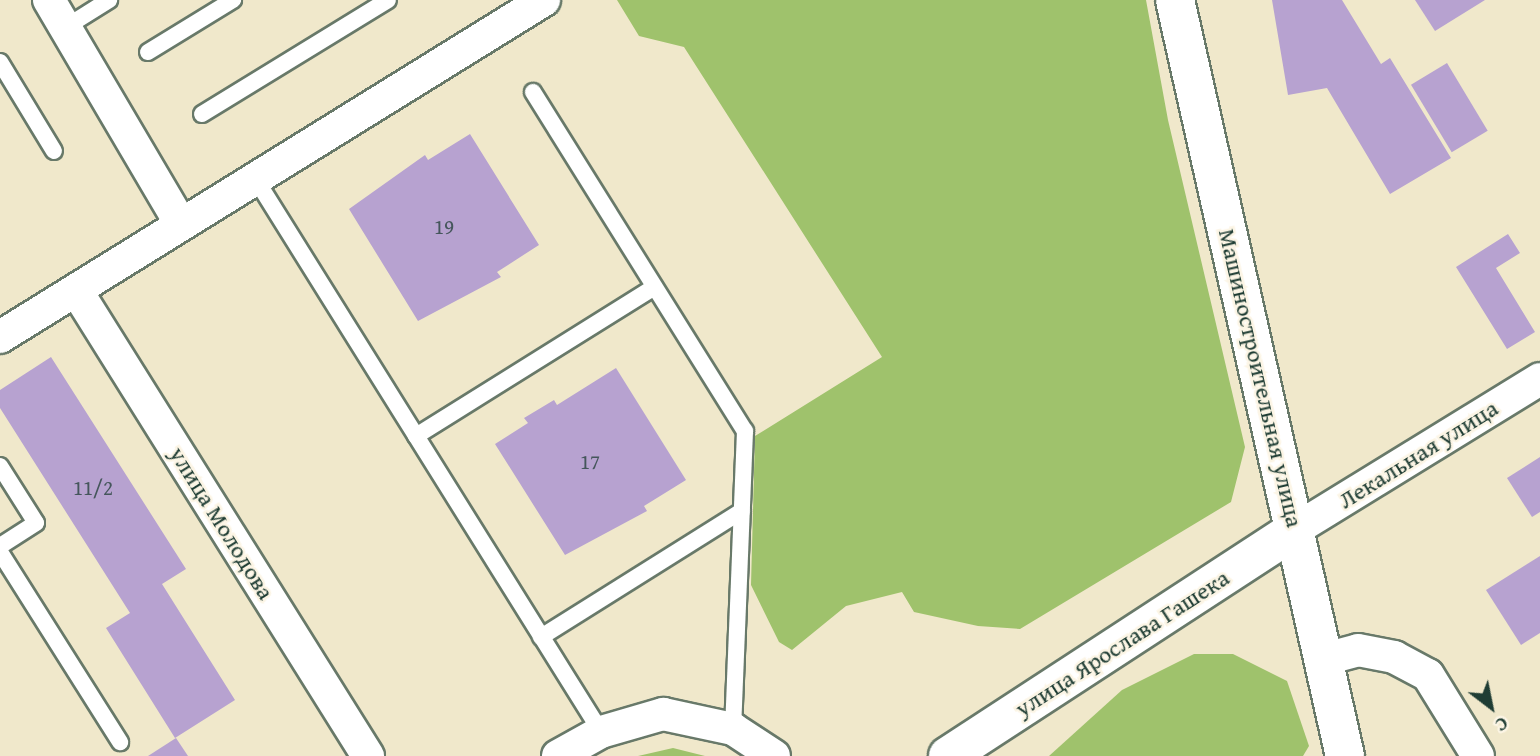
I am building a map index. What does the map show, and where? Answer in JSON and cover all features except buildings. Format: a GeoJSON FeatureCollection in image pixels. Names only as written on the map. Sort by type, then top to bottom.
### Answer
{"type":"FeatureCollection","features":[{"type":"Feature","properties":{"kind":"main road","name":"Машиностроительная улица"},"geometry":{"type":"LineString","coordinates":[[1175,0],[1345,756]]}},
{"type":"Feature","properties":{"kind":"main road","name":"улица Ярослава Гашека"},"geometry":{"type":"LineString","coordinates":[[948,756],[1296,529]]}},
{"type":"Feature","properties":{"kind":"street"},"geometry":{"type":"LineString","coordinates":[[49,0],[181,223]]}},
{"type":"Feature","properties":{"kind":"street"},"geometry":{"type":"LineString","coordinates":[[0,337],[544,0]]}},
{"type":"Feature","properties":{"kind":"street","name":"улица Молодова"},"geometry":{"type":"LineString","coordinates":[[76,290],[368,756]]}},
{"type":"Feature","properties":{"kind":"street","name":"Лекальная улица"},"geometry":{"type":"LineString","coordinates":[[1296,529],[1540,379]]}},
{"type":"Feature","properties":{"kind":"street"},"geometry":{"type":"LineString","coordinates":[[1325,659],[1358,650],[1394,657],[1428,675],[1478,756]]}},
{"type":"Feature","properties":{"kind":"street"},"geometry":{"type":"LineString","coordinates":[[558,756],[601,732],[663,714],[733,729],[774,756]]}},
{"type":"Feature","properties":{"kind":"lane"},"geometry":{"type":"LineString","coordinates":[[66,27],[109,0]]}},
{"type":"Feature","properties":{"kind":"lane"},"geometry":{"type":"LineString","coordinates":[[149,52],[233,0]]}},
{"type":"Feature","properties":{"kind":"lane"},"geometry":{"type":"LineString","coordinates":[[202,114],[388,0]]}},
{"type":"Feature","properties":{"kind":"lane"},"geometry":{"type":"LineString","coordinates":[[0,62],[54,150]]}},
{"type":"Feature","properties":{"kind":"lane"},"geometry":{"type":"LineString","coordinates":[[533,92],[745,432],[733,729]]}},
{"type":"Feature","properties":{"kind":"lane"},"geometry":{"type":"LineString","coordinates":[[255,178],[601,732]]}},
{"type":"Feature","properties":{"kind":"lane"},"geometry":{"type":"LineString","coordinates":[[416,436],[654,287]]}},
{"type":"Feature","properties":{"kind":"lane"},"geometry":{"type":"LineString","coordinates":[[0,466],[36,523],[0,545]]}},
{"type":"Feature","properties":{"kind":"lane"},"geometry":{"type":"LineString","coordinates":[[541,637],[742,511]]}},
{"type":"Feature","properties":{"kind":"lane"},"geometry":{"type":"LineString","coordinates":[[0,552],[120,742]]}},
{"type":"Feature","properties":{"kind":"green space"},"geometry":{"type":"Polygon","coordinates":[[[617,0],[1146,0],[1168,120],[1245,447],[1231,502],[1020,629],[978,626],[914,612],[902,592],[846,606],[792,650],[779,642],[751,585],[755,436],[882,357],[684,47],[639,36],[617,0]]]}},
{"type":"Feature","properties":{"kind":"green space"},"geometry":{"type":"Polygon","coordinates":[[[1194,654],[1233,654],[1287,681],[1309,746],[1303,756],[1049,756],[1122,690],[1194,654]]]}},
{"type":"Feature","properties":{"kind":"green space"},"geometry":{"type":"Polygon","coordinates":[[[673,748],[705,756],[638,756],[673,748]]]}}]}
